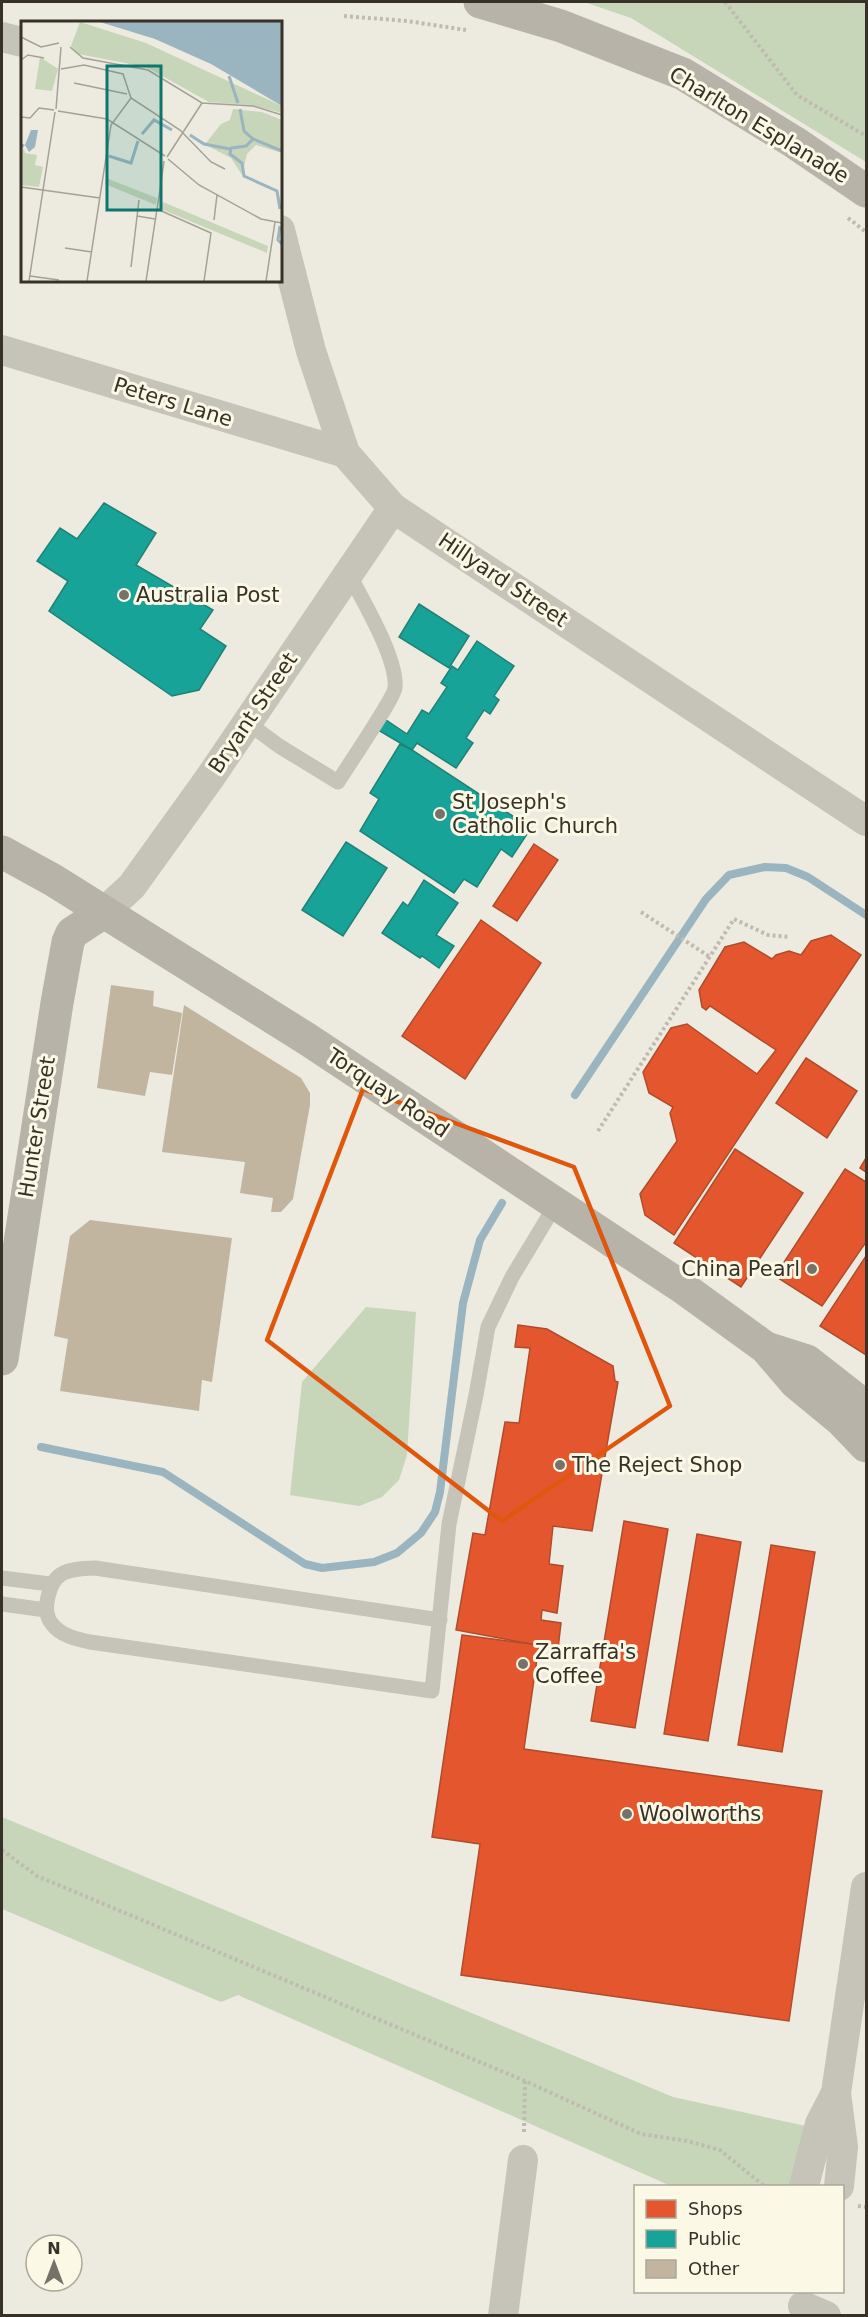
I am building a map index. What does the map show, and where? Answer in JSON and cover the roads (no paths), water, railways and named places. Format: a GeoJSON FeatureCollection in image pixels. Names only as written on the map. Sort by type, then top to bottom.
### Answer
{"type":"FeatureCollection","features":[{"type":"Feature","properties":{"kind":"street","name":"Charlton Esplanade"},"geometry":{"type":"LineString","coordinates":[[477,17],[561,26],[682,75],[794,142],[867,191]]}},
{"type":"Feature","properties":{"kind":"street"},"geometry":{"type":"LineString","coordinates":[[2,37],[21,42]]}},
{"type":"Feature","properties":{"kind":"street","name":"Hillyard Street"},"geometry":{"type":"LineString","coordinates":[[282,238],[311,351],[345,453],[393,507],[867,821]]}},
{"type":"Feature","properties":{"kind":"street","name":"Peters Lane"},"geometry":{"type":"LineString","coordinates":[[2,350],[345,453]]}},
{"type":"Feature","properties":{"kind":"street","name":"Bryant Street"},"geometry":{"type":"LineString","coordinates":[[104,912],[132,886],[209,779],[393,507]]}},
{"type":"Feature","properties":{"kind":"street","name":"Torquay Road"},"geometry":{"type":"LineString","coordinates":[[2,852],[104,912],[307,1039],[698,1299],[766,1347],[796,1383],[842,1420],[867,1446]]}},
{"type":"Feature","properties":{"kind":"street","name":"Hunter Street"},"geometry":{"type":"LineString","coordinates":[[2,1359],[68,942],[72,933],[104,912]]}},
{"type":"Feature","properties":{"kind":"street","name":"Torquay Road"},"geometry":{"type":"LineString","coordinates":[[766,1347],[807,1361],[867,1407]]}},
{"type":"Feature","properties":{"kind":"street"},"geometry":{"type":"LineString","coordinates":[[839,2185],[843,2147],[836,2093],[867,1887]]}},
{"type":"Feature","properties":{"kind":"street"},"geometry":{"type":"LineString","coordinates":[[805,2185],[820,2124],[836,2093]]}},
{"type":"Feature","properties":{"kind":"street"},"geometry":{"type":"LineString","coordinates":[[503,2316],[523,2160]]}},
{"type":"Feature","properties":{"kind":"lane"},"geometry":{"type":"LineString","coordinates":[[247,722],[279,746],[338,782],[395,690],[393,668],[368,610],[349,574]]}},
{"type":"Feature","properties":{"kind":"lane"},"geometry":{"type":"LineString","coordinates":[[440,1620],[95,1568],[78,1568],[62,1574],[50,1584],[46,1610],[52,1624],[67,1636],[90,1642],[432,1691],[440,1620],[449,1524],[488,1327],[512,1277],[556,1204]]}},
{"type":"Feature","properties":{"kind":"lane"},"geometry":{"type":"LineString","coordinates":[[2,1578],[50,1584]]}},
{"type":"Feature","properties":{"kind":"lane"},"geometry":{"type":"LineString","coordinates":[[2,1604],[46,1610]]}},
{"type":"Feature","properties":{"kind":"waterway"},"geometry":{"type":"LineString","coordinates":[[575,1095],[706,899],[729,875],[765,867],[786,868],[808,877],[866,915]]}},
{"type":"Feature","properties":{"kind":"waterway"},"geometry":{"type":"LineString","coordinates":[[41,1447],[163,1472],[305,1564],[322,1568],[374,1562],[397,1553],[421,1533],[435,1512],[440,1492],[463,1303],[480,1240],[502,1203]]}},
{"type":"Feature","properties":{"kind":"place","name":"Australia Post"},"geometry":{"type":"Point","coordinates":[124,595]}},
{"type":"Feature","properties":{"kind":"place","name":"St Joseph's Catholic Church"},"geometry":{"type":"Point","coordinates":[440,814]}},
{"type":"Feature","properties":{"kind":"place","name":"China Pearl"},"geometry":{"type":"Point","coordinates":[812,1269]}},
{"type":"Feature","properties":{"kind":"place","name":"The Reject Shop"},"geometry":{"type":"Point","coordinates":[560,1465]}},
{"type":"Feature","properties":{"kind":"place","name":"Zarraffa's Coffee"},"geometry":{"type":"Point","coordinates":[523,1664]}},
{"type":"Feature","properties":{"kind":"place","name":"Woolworths"},"geometry":{"type":"Point","coordinates":[627,1814]}}]}
